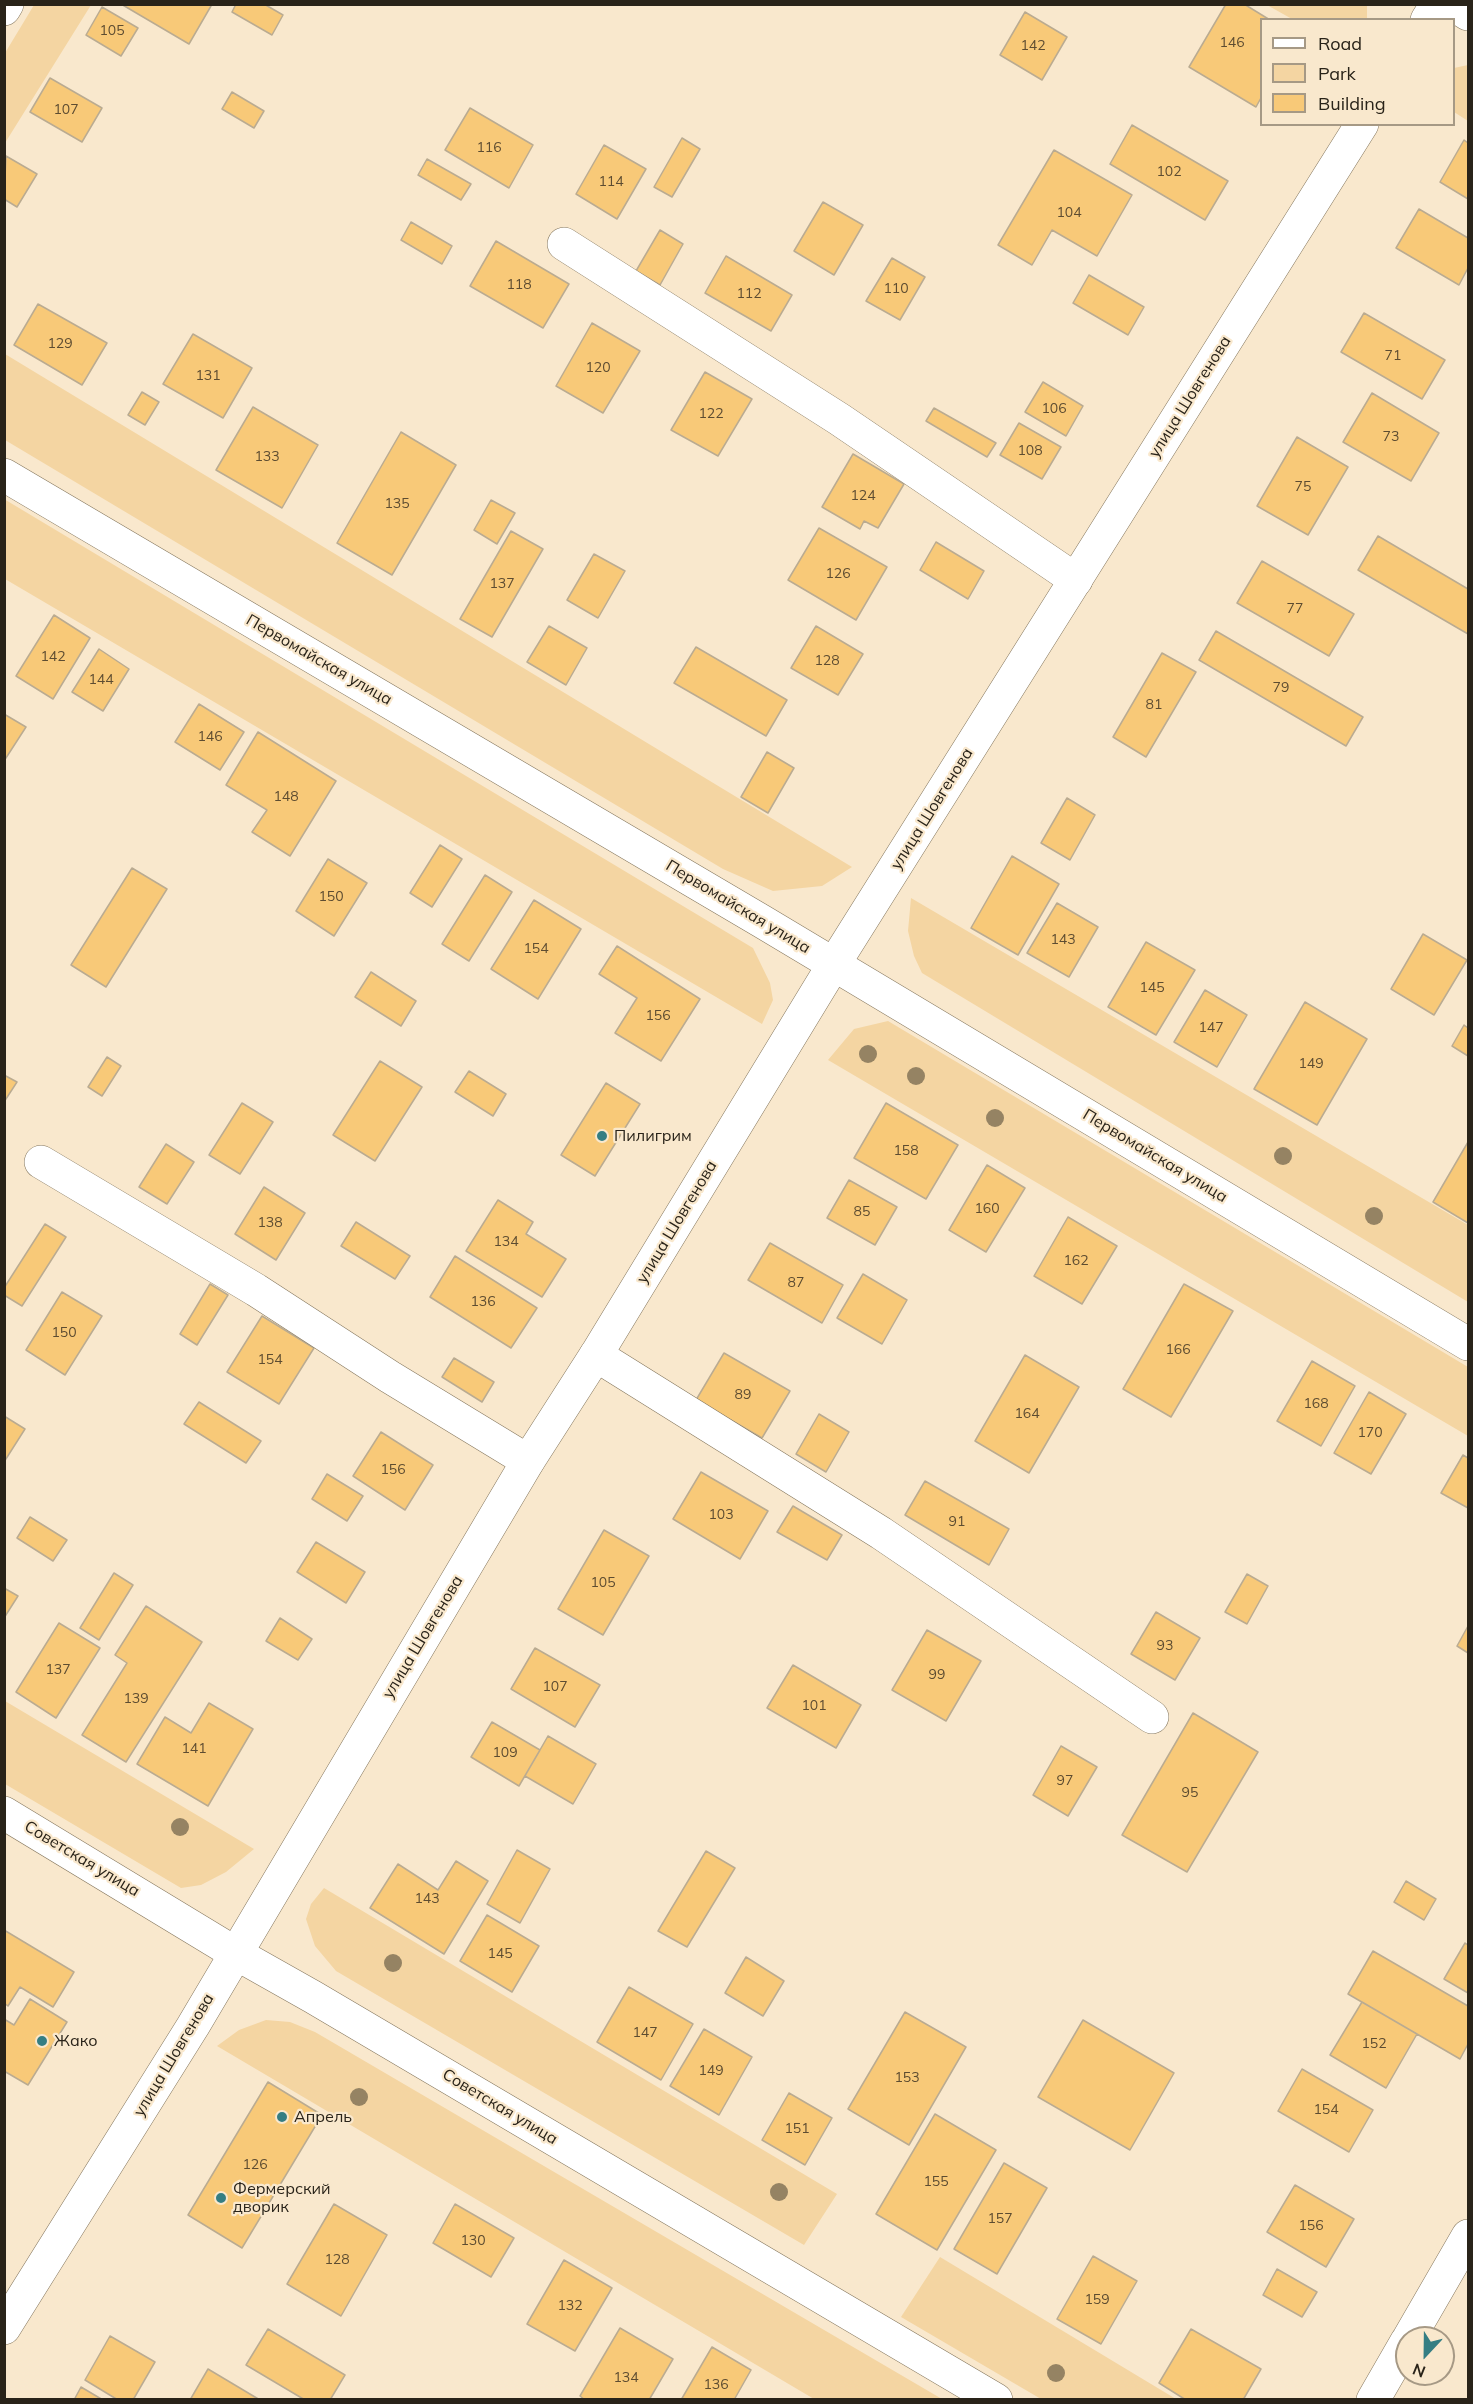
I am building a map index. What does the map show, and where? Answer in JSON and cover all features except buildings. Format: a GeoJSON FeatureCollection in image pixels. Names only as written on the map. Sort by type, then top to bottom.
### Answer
{"type":"FeatureCollection","features":[{"type":"Feature","properties":{"kind":"street"},"geometry":{"type":"LineString","coordinates":[[4,9],[7,4]]}},
{"type":"Feature","properties":{"kind":"street"},"geometry":{"type":"LineString","coordinates":[[1428,18],[1437,4]]}},
{"type":"Feature","properties":{"kind":"street"},"geometry":{"type":"LineString","coordinates":[[1452,4],[1468,14]]}},
{"type":"Feature","properties":{"kind":"street","name":"улица Шовгенова"},"geometry":{"type":"LineString","coordinates":[[4,2328],[193,2026],[528,1461],[596,1355],[834,964],[1361,126]]}},
{"type":"Feature","properties":{"kind":"street"},"geometry":{"type":"LineString","coordinates":[[564,244],[839,419],[1076,580]]}},
{"type":"Feature","properties":{"kind":"street","name":"Первомайская улица"},"geometry":{"type":"LineString","coordinates":[[4,475],[834,964],[1468,1344]]}},
{"type":"Feature","properties":{"kind":"street"},"geometry":{"type":"LineString","coordinates":[[41,1162],[256,1290],[390,1377],[528,1461]]}},
{"type":"Feature","properties":{"kind":"street"},"geometry":{"type":"LineString","coordinates":[[596,1355],[881,1533],[1152,1717]]}},
{"type":"Feature","properties":{"kind":"street","name":"Советская улица"},"geometry":{"type":"LineString","coordinates":[[4,1813],[235,1953],[996,2400]]}},
{"type":"Feature","properties":{"kind":"street"},"geometry":{"type":"LineString","coordinates":[[1416,2326],[1468,2236]]}},
{"type":"Feature","properties":{"kind":"street"},"geometry":{"type":"LineString","coordinates":[[1373,2400],[1395,2362]]}},
{"type":"Feature","properties":{"kind":"green space"},"geometry":{"type":"Polygon","coordinates":[[[34,5],[91,5],[5,143],[5,53],[34,5]]]}},
{"type":"Feature","properties":{"kind":"green space"},"geometry":{"type":"Polygon","coordinates":[[[1267,5],[1367,5],[1367,18],[1290,18],[1267,5]]]}},
{"type":"Feature","properties":{"kind":"green space"},"geometry":{"type":"Polygon","coordinates":[[[1468,65],[1468,121],[1455,113],[1455,68],[1468,65]]]}},
{"type":"Feature","properties":{"kind":"green space"},"geometry":{"type":"Polygon","coordinates":[[[4,354],[852,867],[822,886],[773,891],[723,869],[5,440],[4,354]]]}},
{"type":"Feature","properties":{"kind":"green space"},"geometry":{"type":"Polygon","coordinates":[[[4,499],[753,948],[770,983],[773,1000],[762,1024],[5,579],[4,499]]]}},
{"type":"Feature","properties":{"kind":"green space"},"geometry":{"type":"Polygon","coordinates":[[[911,898],[1468,1225],[1468,1302],[922,973],[914,956],[908,931],[911,898]]]}},
{"type":"Feature","properties":{"kind":"green space"},"geometry":{"type":"Polygon","coordinates":[[[888,1021],[1468,1367],[1468,1436],[828,1060],[854,1029],[888,1021]]]}},
{"type":"Feature","properties":{"kind":"green space"},"geometry":{"type":"Polygon","coordinates":[[[5,1701],[254,1849],[226,1872],[201,1885],[181,1888],[5,1784],[5,1701]]]}},
{"type":"Feature","properties":{"kind":"green space"},"geometry":{"type":"Polygon","coordinates":[[[324,1888],[837,2194],[804,2245],[336,1971],[315,1946],[306,1919],[311,1904],[324,1888]]]}},
{"type":"Feature","properties":{"kind":"green space"},"geometry":{"type":"Polygon","coordinates":[[[266,2020],[290,2022],[315,2032],[942,2399],[814,2399],[217,2046],[239,2030],[266,2020]]]}},
{"type":"Feature","properties":{"kind":"green space"},"geometry":{"type":"Polygon","coordinates":[[[940,2257],[1176,2399],[1041,2399],[901,2317],[940,2257]]]}},
{"type":"Feature","properties":{"kind":"place","name":"Пилигрим"},"geometry":{"type":"Point","coordinates":[602,1136]}},
{"type":"Feature","properties":{"kind":"place","name":"Жако"},"geometry":{"type":"Point","coordinates":[42,2041]}},
{"type":"Feature","properties":{"kind":"place","name":"Апрель"},"geometry":{"type":"Point","coordinates":[282,2117]}},
{"type":"Feature","properties":{"kind":"place","name":"Фермерский дворик"},"geometry":{"type":"Point","coordinates":[221,2198]}}]}
